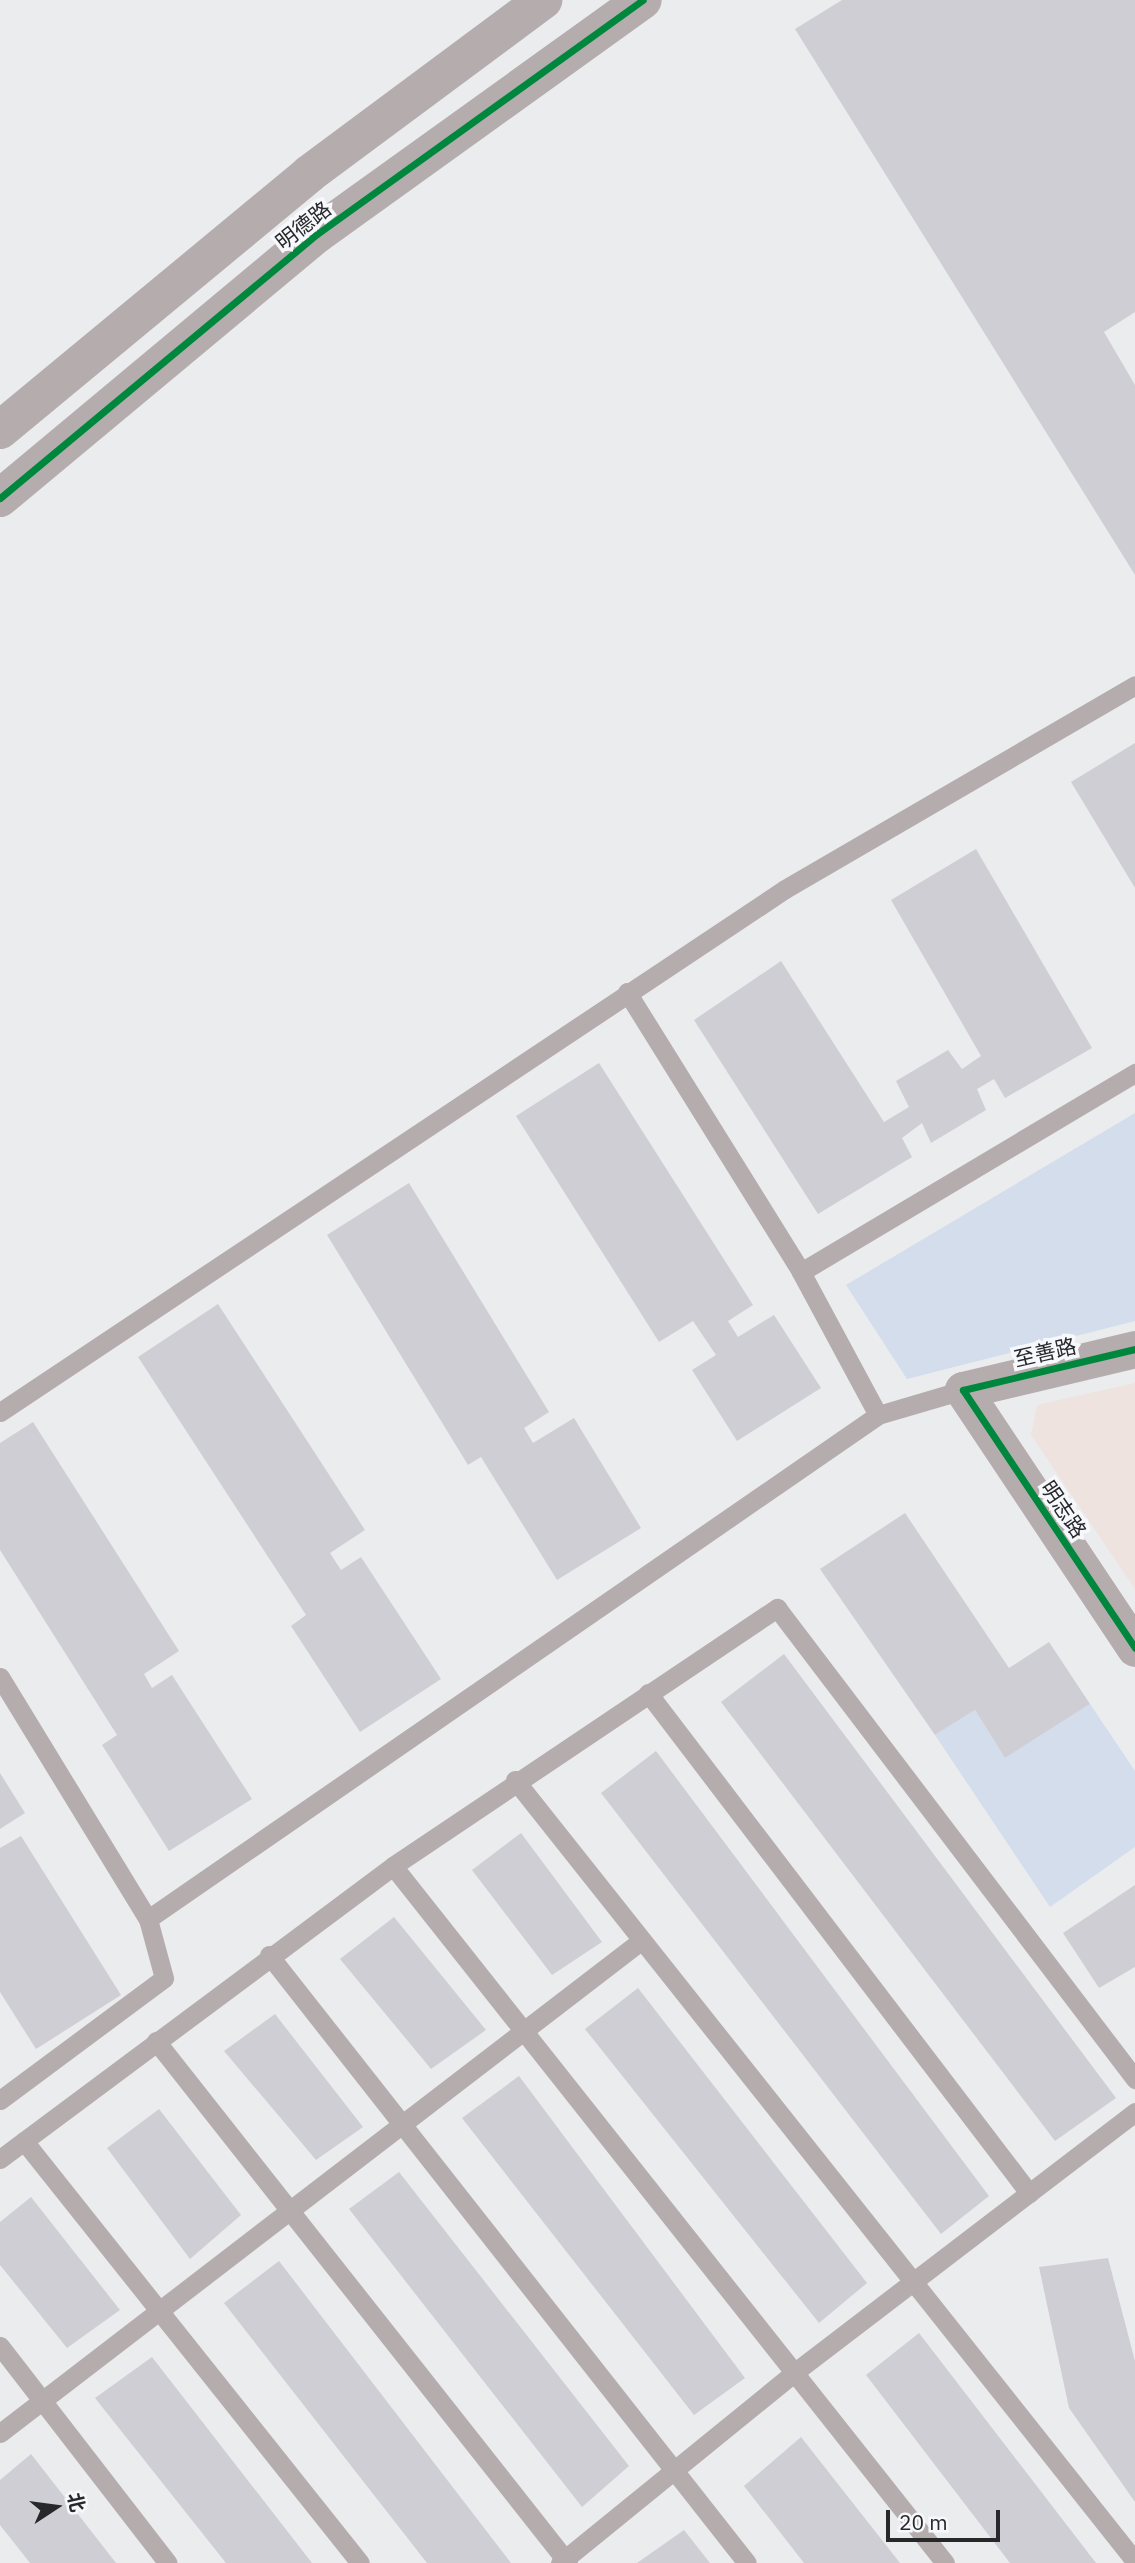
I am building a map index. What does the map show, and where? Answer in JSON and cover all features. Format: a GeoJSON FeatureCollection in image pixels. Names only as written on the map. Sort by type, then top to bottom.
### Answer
{"type":"FeatureCollection","features":[{"type":"Feature","properties":{"kind":"street","name":"明德路"},"geometry":{"type":"LineString","coordinates":[[0,430],[309,174],[543,0]]}},
{"type":"Feature","properties":{"kind":"street","name":"明德路"},"geometry":{"type":"LineString","coordinates":[[0,498],[317,234],[643,0]]}},
{"type":"Feature","properties":{"kind":"street","name":"至善路"},"geometry":{"type":"LineString","coordinates":[[963,1390],[1135,1349]]}},
{"type":"Feature","properties":{"kind":"street","name":"明志路"},"geometry":{"type":"LineString","coordinates":[[963,1390],[1135,1648]]}},
{"type":"Feature","properties":{"kind":"lane"},"geometry":{"type":"LineString","coordinates":[[0,1412],[785,889],[1135,685]]}},
{"type":"Feature","properties":{"kind":"lane"},"geometry":{"type":"LineString","coordinates":[[627,992],[801,1272],[878,1415]]}},
{"type":"Feature","properties":{"kind":"lane"},"geometry":{"type":"LineString","coordinates":[[801,1272],[1135,1073]]}},
{"type":"Feature","properties":{"kind":"lane"},"geometry":{"type":"LineString","coordinates":[[148,1919],[878,1415],[963,1390]]}},
{"type":"Feature","properties":{"kind":"lane"},"geometry":{"type":"LineString","coordinates":[[0,2159],[269,1955],[393,1866],[515,1780],[777,1608],[1135,2079]]}},
{"type":"Feature","properties":{"kind":"lane"},"geometry":{"type":"LineString","coordinates":[[0,1677],[148,1919],[164,1978],[1,2097]]}},
{"type":"Feature","properties":{"kind":"lane"},"geometry":{"type":"LineString","coordinates":[[648,1693],[1029,2193]]}},
{"type":"Feature","properties":{"kind":"lane"},"geometry":{"type":"LineString","coordinates":[[515,1780],[1135,2561]]}},
{"type":"Feature","properties":{"kind":"lane"},"geometry":{"type":"LineString","coordinates":[[393,1866],[525,2026],[945,2563]]}},
{"type":"Feature","properties":{"kind":"lane"},"geometry":{"type":"LineString","coordinates":[[0,2433],[291,2207],[404,2127],[525,2026],[642,1940]]}},
{"type":"Feature","properties":{"kind":"lane"},"geometry":{"type":"LineString","coordinates":[[269,1955],[747,2563]]}},
{"type":"Feature","properties":{"kind":"lane"},"geometry":{"type":"LineString","coordinates":[[156,2041],[291,2207],[565,2562],[795,2372],[1135,2112]]}},
{"type":"Feature","properties":{"kind":"lane"},"geometry":{"type":"LineString","coordinates":[[24,2141],[161,2309],[360,2563]]}},
{"type":"Feature","properties":{"kind":"lane"},"geometry":{"type":"LineString","coordinates":[[0,2346],[168,2563]]}},
{"type":"Feature","properties":{"kind":"shaded area"},"geometry":{"type":"Polygon","coordinates":[[[1135,1113],[1135,1321],[907,1379],[846,1285],[1135,1113]]]}},
{"type":"Feature","properties":{"kind":"shaded area"},"geometry":{"type":"Polygon","coordinates":[[[1135,1383],[1135,1589],[1031,1435],[1037,1405],[1135,1383]]]}},
{"type":"Feature","properties":{"kind":"shaded area"},"geometry":{"type":"Polygon","coordinates":[[[1090,1704],[1135,1771],[1135,1847],[1050,1907],[935,1735],[975,1710],[1005,1758],[1090,1704]]]}},
{"type":"Feature","properties":{"kind":"building"},"geometry":{"type":"Polygon","coordinates":[[[842,0],[1135,0],[1135,312],[1104,332],[1135,385],[1135,575],[795,29],[842,0]]]}},
{"type":"Feature","properties":{"kind":"building"},"geometry":{"type":"Polygon","coordinates":[[[1135,743],[1135,888],[1071,782],[1135,743]]]}},
{"type":"Feature","properties":{"kind":"building"},"geometry":{"type":"Polygon","coordinates":[[[976,849],[1092,1048],[1005,1098],[994,1079],[977,1089],[986,1110],[931,1143],[922,1123],[902,1138],[912,1157],[818,1214],[694,1020],[781,961],[884,1122],[909,1107],[896,1081],[948,1050],[962,1069],[981,1056],[891,900],[976,849]]]}},
{"type":"Feature","properties":{"kind":"building"},"geometry":{"type":"Polygon","coordinates":[[[599,1063],[753,1305],[728,1321],[738,1337],[774,1315],[821,1388],[737,1441],[692,1370],[716,1355],[693,1321],[659,1342],[516,1116],[599,1063]]]}},
{"type":"Feature","properties":{"kind":"building"},"geometry":{"type":"Polygon","coordinates":[[[409,1183],[549,1412],[524,1428],[533,1443],[574,1418],[641,1528],[557,1580],[481,1457],[468,1465],[327,1235],[409,1183]]]}},
{"type":"Feature","properties":{"kind":"building"},"geometry":{"type":"Polygon","coordinates":[[[218,1304],[365,1530],[330,1553],[341,1570],[361,1557],[441,1679],[360,1732],[291,1626],[306,1615],[138,1357],[218,1304]]]}},
{"type":"Feature","properties":{"kind":"building"},"geometry":{"type":"Polygon","coordinates":[[[33,1422],[179,1651],[144,1674],[152,1688],[172,1675],[252,1799],[169,1851],[102,1745],[117,1735],[0,1550],[0,1443],[33,1422]]]}},
{"type":"Feature","properties":{"kind":"building"},"geometry":{"type":"Polygon","coordinates":[[[905,1513],[1009,1668],[1049,1642],[1090,1704],[1005,1758],[975,1710],[935,1735],[820,1569],[905,1513]]]}},
{"type":"Feature","properties":{"kind":"building"},"geometry":{"type":"Polygon","coordinates":[[[784,1654],[1116,2098],[1055,2141],[721,1702],[784,1654]]]}},
{"type":"Feature","properties":{"kind":"building"},"geometry":{"type":"Polygon","coordinates":[[[656,1751],[989,2196],[941,2234],[601,1793],[656,1751]]]}},
{"type":"Feature","properties":{"kind":"building"},"geometry":{"type":"Polygon","coordinates":[[[0,1773],[25,1813],[0,1829],[0,1773]]]}},
{"type":"Feature","properties":{"kind":"building"},"geometry":{"type":"Polygon","coordinates":[[[521,1833],[602,1942],[552,1975],[472,1870],[521,1833]]]}},
{"type":"Feature","properties":{"kind":"building"},"geometry":{"type":"Polygon","coordinates":[[[21,1836],[121,1995],[36,2049],[0,1992],[0,1848],[21,1836]]]}},
{"type":"Feature","properties":{"kind":"building"},"geometry":{"type":"Polygon","coordinates":[[[1135,1885],[1135,1967],[1099,1988],[1063,1933],[1135,1885]]]}},
{"type":"Feature","properties":{"kind":"building"},"geometry":{"type":"Polygon","coordinates":[[[394,1917],[486,2030],[431,2069],[340,1959],[394,1917]]]}},
{"type":"Feature","properties":{"kind":"building"},"geometry":{"type":"Polygon","coordinates":[[[638,1988],[867,2283],[819,2323],[585,2029],[638,1988]]]}},
{"type":"Feature","properties":{"kind":"building"},"geometry":{"type":"Polygon","coordinates":[[[275,2014],[363,2127],[316,2160],[224,2051],[275,2014]]]}},
{"type":"Feature","properties":{"kind":"building"},"geometry":{"type":"Polygon","coordinates":[[[519,2076],[745,2378],[694,2415],[462,2118],[519,2076]]]}},
{"type":"Feature","properties":{"kind":"building"},"geometry":{"type":"Polygon","coordinates":[[[159,2109],[241,2215],[190,2259],[107,2148],[159,2109]]]}},
{"type":"Feature","properties":{"kind":"building"},"geometry":{"type":"Polygon","coordinates":[[[399,2172],[629,2466],[582,2507],[349,2209],[399,2172]]]}},
{"type":"Feature","properties":{"kind":"building"},"geometry":{"type":"Polygon","coordinates":[[[31,2197],[120,2310],[67,2348],[0,2265],[0,2222],[31,2197]]]}},
{"type":"Feature","properties":{"kind":"building"},"geometry":{"type":"Polygon","coordinates":[[[1108,2258],[1135,2361],[1135,2502],[1069,2408],[1039,2267],[1108,2258]]]}},
{"type":"Feature","properties":{"kind":"building"},"geometry":{"type":"Polygon","coordinates":[[[279,2261],[511,2563],[427,2563],[224,2303],[279,2261]]]}},
{"type":"Feature","properties":{"kind":"building"},"geometry":{"type":"Polygon","coordinates":[[[919,2333],[1096,2563],[1010,2563],[866,2375],[919,2333]]]}},
{"type":"Feature","properties":{"kind":"building"},"geometry":{"type":"Polygon","coordinates":[[[152,2357],[312,2563],[226,2563],[95,2398],[152,2357]]]}},
{"type":"Feature","properties":{"kind":"building"},"geometry":{"type":"Polygon","coordinates":[[[801,2437],[900,2563],[804,2563],[744,2486],[801,2437]]]}},
{"type":"Feature","properties":{"kind":"building"},"geometry":{"type":"Polygon","coordinates":[[[31,2454],[116,2563],[30,2563],[0,2525],[0,2480],[31,2454]]]}},
{"type":"Feature","properties":{"kind":"building"},"geometry":{"type":"Polygon","coordinates":[[[684,2530],[710,2563],[637,2563],[684,2530]]]}},
{"type":"Feature","properties":{"kind":"cycle path"},"geometry":{"type":"LineString","coordinates":[[0,498],[317,234],[643,0]]}},
{"type":"Feature","properties":{"kind":"cycle path"},"geometry":{"type":"LineString","coordinates":[[1135,1349],[963,1390],[1135,1648]]}}]}
